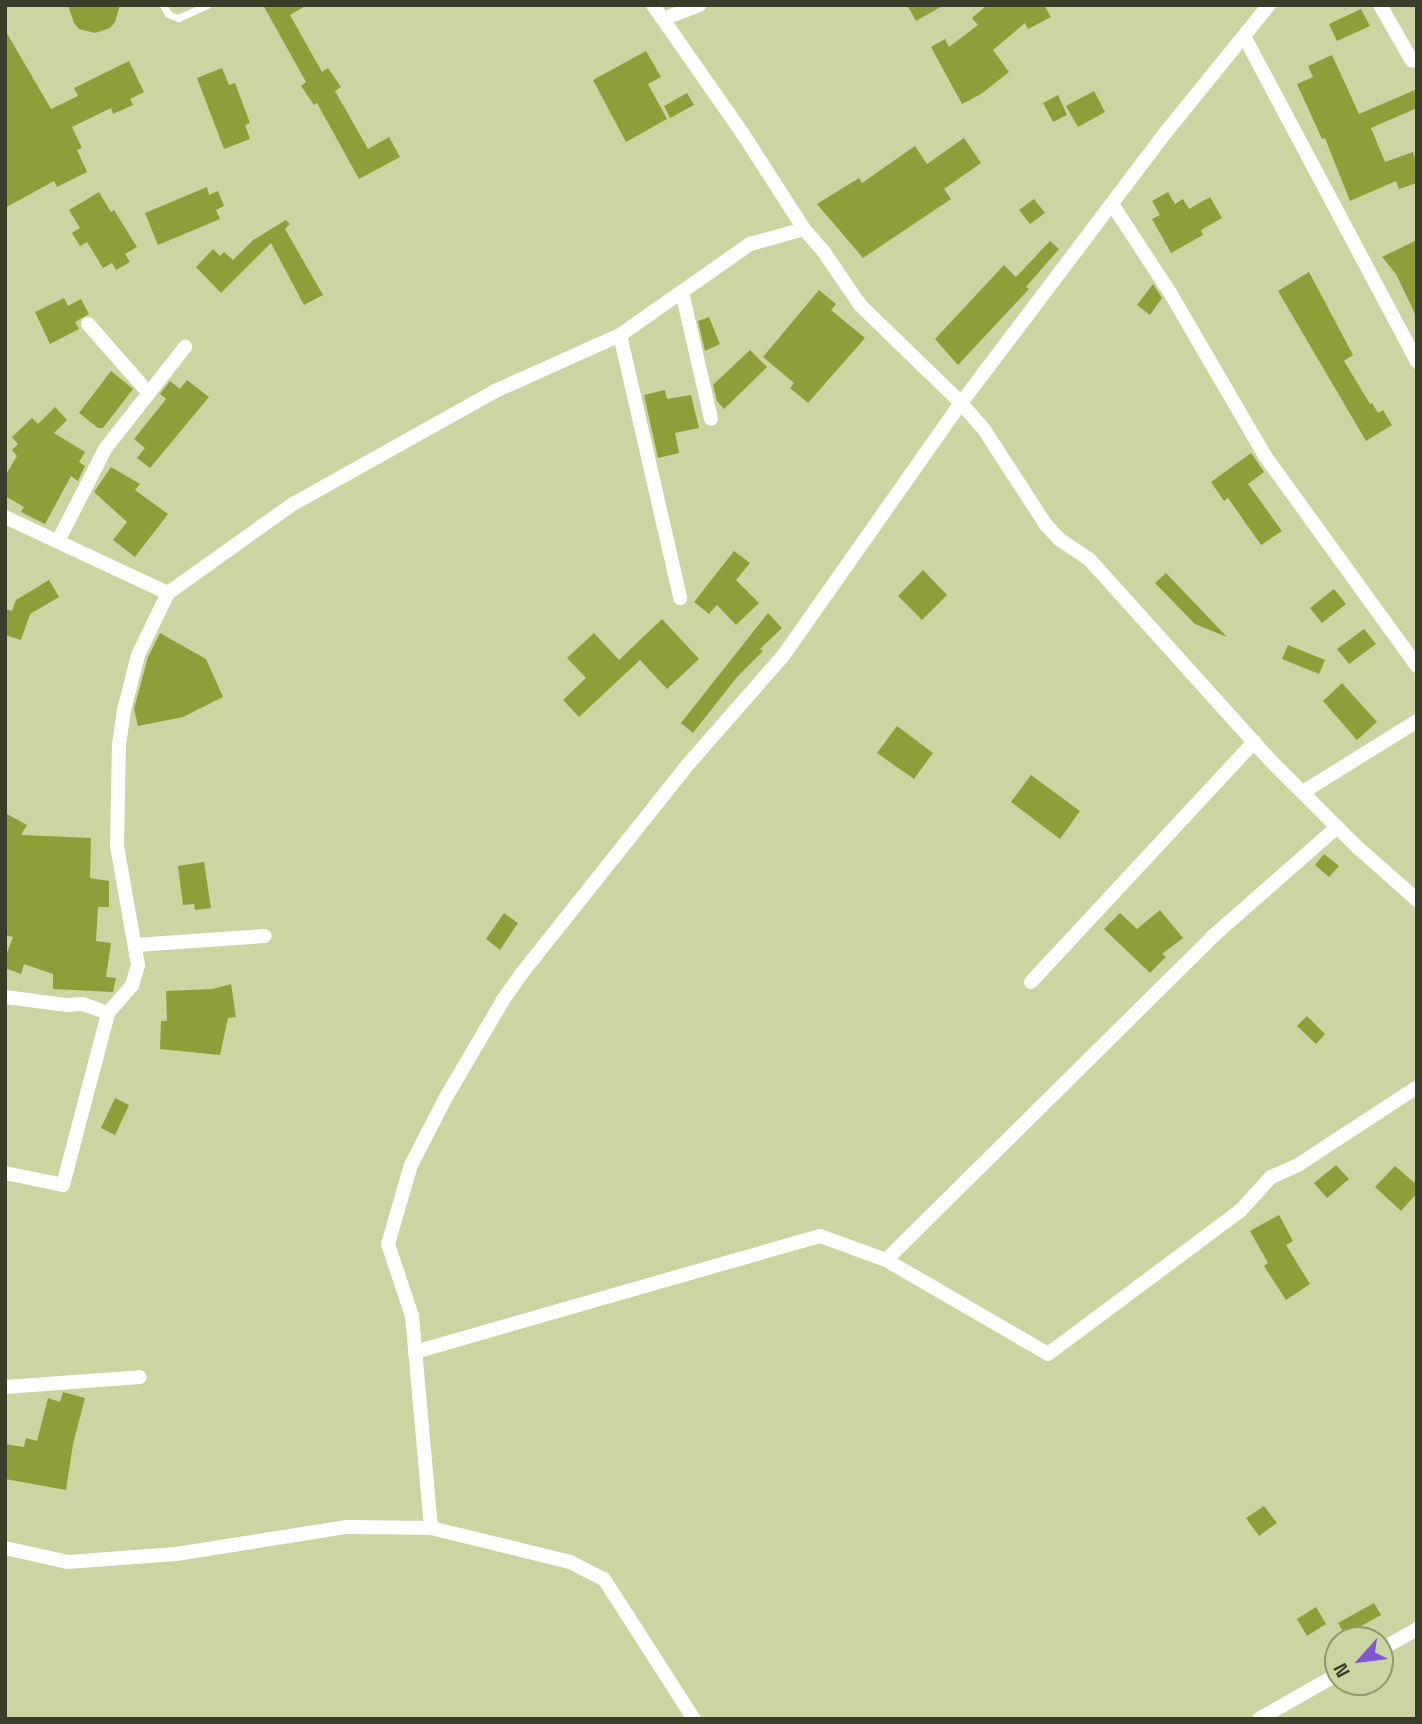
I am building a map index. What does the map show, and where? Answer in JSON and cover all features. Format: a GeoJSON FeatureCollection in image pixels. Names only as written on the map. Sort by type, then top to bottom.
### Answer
{"type":"FeatureCollection","features":[{"type":"Feature","properties":{"kind":"street"},"geometry":{"type":"LineString","coordinates":[[653,5],[743,134],[804,229],[876,323],[961,403],[985,431],[1046,525],[1059,539],[1089,559],[1254,742],[1337,827],[1417,900]]}},
{"type":"Feature","properties":{"kind":"street"},"geometry":{"type":"LineString","coordinates":[[663,19],[699,5]]}},
{"type":"Feature","properties":{"kind":"street"},"geometry":{"type":"LineString","coordinates":[[431,1528],[412,1315],[388,1244],[411,1166],[468,1058],[503,1000],[590,883],[783,656],[961,403],[1166,132],[1245,38],[1269,5]]}},
{"type":"Feature","properties":{"kind":"street"},"geometry":{"type":"LineString","coordinates":[[1380,5],[1412,61]]}},
{"type":"Feature","properties":{"kind":"street"},"geometry":{"type":"LineString","coordinates":[[1245,38],[1417,362]]}},
{"type":"Feature","properties":{"kind":"street"},"geometry":{"type":"LineString","coordinates":[[1112,204],[1169,291],[1265,456],[1417,666]]}},
{"type":"Feature","properties":{"kind":"street"},"geometry":{"type":"LineString","coordinates":[[5,1174],[63,1185],[108,1013],[132,985],[138,965],[117,846],[119,745],[124,710],[138,655],[167,593],[293,504],[493,392],[620,335],[750,244],[804,229]]}},
{"type":"Feature","properties":{"kind":"street"},"geometry":{"type":"LineString","coordinates":[[682,292],[711,419]]}},
{"type":"Feature","properties":{"kind":"street"},"geometry":{"type":"LineString","coordinates":[[88,324],[149,392]]}},
{"type":"Feature","properties":{"kind":"street"},"geometry":{"type":"LineString","coordinates":[[620,335],[680,598]]}},
{"type":"Feature","properties":{"kind":"street"},"geometry":{"type":"LineString","coordinates":[[58,541],[105,450],[185,347]]}},
{"type":"Feature","properties":{"kind":"street"},"geometry":{"type":"LineString","coordinates":[[5,517],[167,593]]}},
{"type":"Feature","properties":{"kind":"street"},"geometry":{"type":"LineString","coordinates":[[1303,792],[1417,721]]}},
{"type":"Feature","properties":{"kind":"street"},"geometry":{"type":"LineString","coordinates":[[1031,982],[1254,742]]}},
{"type":"Feature","properties":{"kind":"street"},"geometry":{"type":"LineString","coordinates":[[886,1260],[1212,937],[1337,827]]}},
{"type":"Feature","properties":{"kind":"street"},"geometry":{"type":"LineString","coordinates":[[136,945],[265,936]]}},
{"type":"Feature","properties":{"kind":"street"},"geometry":{"type":"LineString","coordinates":[[5,997],[67,1006],[83,1004],[108,1013]]}},
{"type":"Feature","properties":{"kind":"street"},"geometry":{"type":"LineString","coordinates":[[415,1352],[820,1236],[886,1260],[1048,1354],[1240,1211],[1271,1177],[1298,1166],[1417,1087]]}},
{"type":"Feature","properties":{"kind":"street"},"geometry":{"type":"LineString","coordinates":[[5,1387],[140,1377]]}},
{"type":"Feature","properties":{"kind":"street"},"geometry":{"type":"LineString","coordinates":[[5,1548],[68,1562],[176,1554],[347,1527],[431,1528],[570,1562],[604,1579],[694,1719]]}},
{"type":"Feature","properties":{"kind":"street"},"geometry":{"type":"LineString","coordinates":[[1394,1642],[1417,1629]]}},
{"type":"Feature","properties":{"kind":"street"},"geometry":{"type":"LineString","coordinates":[[1259,1719],[1324,1682]]}},
{"type":"Feature","properties":{"kind":"lane"},"geometry":{"type":"LineString","coordinates":[[163,5],[168,14],[178,18],[207,5]]}},
{"type":"Feature","properties":{"kind":"building"},"geometry":{"type":"Polygon","coordinates":[[[68,5],[120,5],[115,22],[110,28],[95,33],[79,29],[68,5]]]}},
{"type":"Feature","properties":{"kind":"building"},"geometry":{"type":"Polygon","coordinates":[[[263,5],[307,5],[290,15],[322,72],[328,68],[341,87],[335,91],[368,149],[389,137],[400,157],[359,179],[317,103],[314,105],[301,86],[306,82],[263,5]]]}},
{"type":"Feature","properties":{"kind":"building"},"geometry":{"type":"Polygon","coordinates":[[[907,5],[944,5],[916,21],[907,5]]]}},
{"type":"Feature","properties":{"kind":"building"},"geometry":{"type":"Polygon","coordinates":[[[987,5],[1044,5],[1051,17],[1028,29],[1025,23],[993,50],[1009,72],[981,94],[962,104],[931,47],[945,39],[949,47],[978,25],[972,18],[987,5]]]}},
{"type":"Feature","properties":{"kind":"building"},"geometry":{"type":"Polygon","coordinates":[[[1361,9],[1370,26],[1337,41],[1329,24],[1361,9]]]}},
{"type":"Feature","properties":{"kind":"building"},"geometry":{"type":"Polygon","coordinates":[[[5,30],[51,109],[78,96],[74,88],[129,61],[144,92],[130,99],[133,105],[113,114],[111,108],[72,127],[82,148],[77,150],[87,172],[57,187],[54,181],[5,208],[5,30]]]}},
{"type":"Feature","properties":{"kind":"building"},"geometry":{"type":"Polygon","coordinates":[[[646,51],[661,77],[648,84],[667,119],[626,142],[593,80],[646,51]]]}},
{"type":"Feature","properties":{"kind":"building"},"geometry":{"type":"Polygon","coordinates":[[[1332,55],[1359,114],[1417,89],[1417,108],[1371,128],[1385,162],[1413,152],[1417,164],[1417,183],[1399,189],[1396,181],[1350,201],[1325,138],[1322,139],[1297,84],[1313,77],[1308,66],[1332,55]]]}},
{"type":"Feature","properties":{"kind":"building"},"geometry":{"type":"Polygon","coordinates":[[[222,68],[229,85],[235,83],[250,123],[245,125],[250,139],[224,149],[197,78],[222,68]]]}},
{"type":"Feature","properties":{"kind":"building"},"geometry":{"type":"Polygon","coordinates":[[[1094,91],[1105,112],[1078,127],[1066,106],[1094,91]]]}},
{"type":"Feature","properties":{"kind":"building"},"geometry":{"type":"Polygon","coordinates":[[[687,93],[694,105],[670,118],[664,106],[687,93]]]}},
{"type":"Feature","properties":{"kind":"building"},"geometry":{"type":"Polygon","coordinates":[[[1058,95],[1067,115],[1053,122],[1043,103],[1058,95]]]}},
{"type":"Feature","properties":{"kind":"building"},"geometry":{"type":"Polygon","coordinates":[[[964,138],[981,163],[944,189],[951,199],[863,258],[817,204],[859,178],[862,183],[915,146],[927,164],[964,138]]]}},
{"type":"Feature","properties":{"kind":"building"},"geometry":{"type":"Polygon","coordinates":[[[207,187],[209,195],[218,191],[224,206],[216,210],[220,219],[158,245],[145,213],[207,187]]]}},
{"type":"Feature","properties":{"kind":"building"},"geometry":{"type":"Polygon","coordinates":[[[99,192],[111,212],[114,210],[137,247],[125,254],[130,262],[116,270],[112,263],[103,268],[87,242],[80,246],[72,233],[80,228],[69,210],[99,192]]]}},
{"type":"Feature","properties":{"kind":"building"},"geometry":{"type":"Polygon","coordinates":[[[1168,192],[1175,204],[1183,199],[1189,209],[1210,197],[1222,218],[1201,230],[1203,235],[1171,253],[1152,219],[1160,215],[1152,201],[1168,192]]]}},
{"type":"Feature","properties":{"kind":"building"},"geometry":{"type":"Polygon","coordinates":[[[1034,199],[1045,213],[1030,224],[1019,210],[1034,199]]]}},
{"type":"Feature","properties":{"kind":"building"},"geometry":{"type":"Polygon","coordinates":[[[286,220],[290,224],[285,229],[323,295],[304,305],[271,243],[221,293],[196,267],[213,249],[220,256],[224,252],[233,260],[253,240],[286,220]]]}},
{"type":"Feature","properties":{"kind":"building"},"geometry":{"type":"Polygon","coordinates":[[[1417,240],[1417,318],[1396,274],[1382,257],[1417,240]]]}},
{"type":"Feature","properties":{"kind":"building"},"geometry":{"type":"Polygon","coordinates":[[[1050,241],[1059,249],[1026,287],[1029,289],[958,365],[935,339],[1004,265],[1016,277],[1050,241]]]}},
{"type":"Feature","properties":{"kind":"building"},"geometry":{"type":"Polygon","coordinates":[[[1309,272],[1353,355],[1344,361],[1370,404],[1372,403],[1378,413],[1383,410],[1392,425],[1366,441],[1278,291],[1309,272]]]}},
{"type":"Feature","properties":{"kind":"building"},"geometry":{"type":"Polygon","coordinates":[[[1153,284],[1162,298],[1150,315],[1137,305],[1153,284]]]}},
{"type":"Feature","properties":{"kind":"building"},"geometry":{"type":"Polygon","coordinates":[[[819,290],[836,304],[831,310],[865,338],[808,403],[790,388],[794,383],[763,357],[819,290]]]}},
{"type":"Feature","properties":{"kind":"building"},"geometry":{"type":"Polygon","coordinates":[[[64,298],[68,306],[81,299],[89,314],[75,322],[79,329],[50,344],[35,312],[64,298]]]}},
{"type":"Feature","properties":{"kind":"building"},"geometry":{"type":"Polygon","coordinates":[[[709,317],[720,344],[705,351],[698,321],[709,317]]]}},
{"type":"Feature","properties":{"kind":"building"},"geometry":{"type":"Polygon","coordinates":[[[750,350],[767,367],[724,409],[717,401],[713,385],[750,350]]]}},
{"type":"Feature","properties":{"kind":"building"},"geometry":{"type":"Polygon","coordinates":[[[111,371],[133,389],[103,428],[98,428],[79,413],[111,371]]]}},
{"type":"Feature","properties":{"kind":"building"},"geometry":{"type":"Polygon","coordinates":[[[187,380],[209,397],[150,468],[137,458],[145,448],[134,439],[166,399],[160,394],[170,381],[180,389],[187,380]]]}},
{"type":"Feature","properties":{"kind":"building"},"geometry":{"type":"Polygon","coordinates":[[[665,390],[667,399],[691,395],[699,428],[675,433],[679,453],[658,458],[644,395],[665,390]]]}},
{"type":"Feature","properties":{"kind":"building"},"geometry":{"type":"Polygon","coordinates":[[[55,407],[67,420],[54,433],[85,452],[79,462],[85,466],[78,481],[71,476],[45,524],[21,512],[24,507],[5,496],[5,476],[17,456],[12,450],[18,444],[12,437],[32,418],[38,424],[55,407]]]}},
{"type":"Feature","properties":{"kind":"building"},"geometry":{"type":"Polygon","coordinates":[[[1251,453],[1264,472],[1248,484],[1282,531],[1261,545],[1228,498],[1224,501],[1211,482],[1251,453]]]}},
{"type":"Feature","properties":{"kind":"building"},"geometry":{"type":"Polygon","coordinates":[[[111,467],[140,484],[135,490],[168,514],[135,557],[113,540],[127,522],[94,492],[111,467]]]}},
{"type":"Feature","properties":{"kind":"building"},"geometry":{"type":"Polygon","coordinates":[[[734,551],[750,563],[736,580],[759,603],[736,625],[717,605],[709,614],[694,602],[734,551]]]}},
{"type":"Feature","properties":{"kind":"building"},"geometry":{"type":"Polygon","coordinates":[[[923,570],[947,595],[922,620],[898,596],[923,570]]]}},
{"type":"Feature","properties":{"kind":"building"},"geometry":{"type":"Polygon","coordinates":[[[1166,573],[1227,637],[1195,624],[1155,583],[1166,573]]]}},
{"type":"Feature","properties":{"kind":"building"},"geometry":{"type":"Polygon","coordinates":[[[49,580],[59,597],[30,614],[21,640],[5,635],[5,609],[12,611],[16,600],[49,580]]]}},
{"type":"Feature","properties":{"kind":"building"},"geometry":{"type":"Polygon","coordinates":[[[1334,589],[1346,604],[1322,623],[1310,608],[1334,589]]]}},
{"type":"Feature","properties":{"kind":"building"},"geometry":{"type":"Polygon","coordinates":[[[768,613],[782,628],[760,649],[763,651],[737,677],[693,733],[681,723],[768,613]]]}},
{"type":"Feature","properties":{"kind":"building"},"geometry":{"type":"Polygon","coordinates":[[[662,619],[699,659],[667,689],[640,660],[579,717],[563,700],[586,678],[567,658],[594,633],[619,660],[662,619]]]}},
{"type":"Feature","properties":{"kind":"building"},"geometry":{"type":"Polygon","coordinates":[[[1364,629],[1376,644],[1349,664],[1337,649],[1364,629]]]}},
{"type":"Feature","properties":{"kind":"building"},"geometry":{"type":"Polygon","coordinates":[[[160,633],[206,659],[223,697],[183,717],[138,726],[134,709],[148,657],[160,633]]]}},
{"type":"Feature","properties":{"kind":"building"},"geometry":{"type":"Polygon","coordinates":[[[1288,645],[1325,660],[1319,674],[1282,659],[1288,645]]]}},
{"type":"Feature","properties":{"kind":"building"},"geometry":{"type":"Polygon","coordinates":[[[1342,683],[1377,722],[1357,740],[1323,701],[1342,683]]]}},
{"type":"Feature","properties":{"kind":"building"},"geometry":{"type":"Polygon","coordinates":[[[897,726],[933,753],[914,779],[877,753],[897,726]]]}},
{"type":"Feature","properties":{"kind":"building"},"geometry":{"type":"Polygon","coordinates":[[[1031,775],[1080,811],[1060,839],[1011,802],[1031,775]]]}},
{"type":"Feature","properties":{"kind":"building"},"geometry":{"type":"Polygon","coordinates":[[[5,813],[27,825],[21,835],[91,838],[90,878],[109,881],[109,907],[98,907],[96,941],[111,943],[106,977],[116,978],[113,992],[53,989],[53,974],[24,964],[21,974],[5,968],[5,958],[13,937],[5,935],[5,813]]]}},
{"type":"Feature","properties":{"kind":"building"},"geometry":{"type":"Polygon","coordinates":[[[1324,854],[1339,866],[1329,877],[1315,865],[1324,854]]]}},
{"type":"Feature","properties":{"kind":"building"},"geometry":{"type":"Polygon","coordinates":[[[204,862],[211,908],[195,910],[194,904],[183,905],[178,866],[204,862]]]}},
{"type":"Feature","properties":{"kind":"building"},"geometry":{"type":"Polygon","coordinates":[[[1160,910],[1183,938],[1162,954],[1166,957],[1150,973],[1104,929],[1120,913],[1137,929],[1160,910]]]}},
{"type":"Feature","properties":{"kind":"building"},"geometry":{"type":"Polygon","coordinates":[[[504,913],[518,923],[500,950],[486,939],[504,913]]]}},
{"type":"Feature","properties":{"kind":"building"},"geometry":{"type":"Polygon","coordinates":[[[231,984],[236,1017],[228,1018],[220,1055],[160,1049],[161,1021],[167,1021],[166,991],[213,989],[231,984]]]}},
{"type":"Feature","properties":{"kind":"building"},"geometry":{"type":"Polygon","coordinates":[[[1307,1016],[1325,1034],[1316,1044],[1297,1026],[1307,1016]]]}},
{"type":"Feature","properties":{"kind":"building"},"geometry":{"type":"Polygon","coordinates":[[[115,1098],[129,1105],[115,1135],[101,1128],[115,1098]]]}},
{"type":"Feature","properties":{"kind":"building"},"geometry":{"type":"Polygon","coordinates":[[[1336,1165],[1349,1179],[1327,1198],[1314,1183],[1336,1165]]]}},
{"type":"Feature","properties":{"kind":"building"},"geometry":{"type":"Polygon","coordinates":[[[1395,1166],[1417,1185],[1417,1193],[1401,1211],[1375,1187],[1395,1166]]]}},
{"type":"Feature","properties":{"kind":"building"},"geometry":{"type":"Polygon","coordinates":[[[1279,1215],[1293,1241],[1286,1245],[1310,1284],[1286,1300],[1264,1266],[1268,1263],[1250,1231],[1279,1215]]]}},
{"type":"Feature","properties":{"kind":"building"},"geometry":{"type":"Polygon","coordinates":[[[63,1392],[85,1398],[73,1444],[66,1490],[5,1479],[5,1444],[24,1447],[26,1438],[37,1441],[48,1398],[60,1402],[63,1392]]]}},
{"type":"Feature","properties":{"kind":"building"},"geometry":{"type":"Polygon","coordinates":[[[1264,1506],[1277,1523],[1259,1536],[1246,1518],[1264,1506]]]}},
{"type":"Feature","properties":{"kind":"building"},"geometry":{"type":"Polygon","coordinates":[[[1374,1603],[1381,1615],[1361,1626],[1340,1626],[1338,1623],[1374,1603]]]}},
{"type":"Feature","properties":{"kind":"building"},"geometry":{"type":"Polygon","coordinates":[[[1316,1607],[1326,1624],[1307,1636],[1297,1619],[1316,1607]]]}}]}
